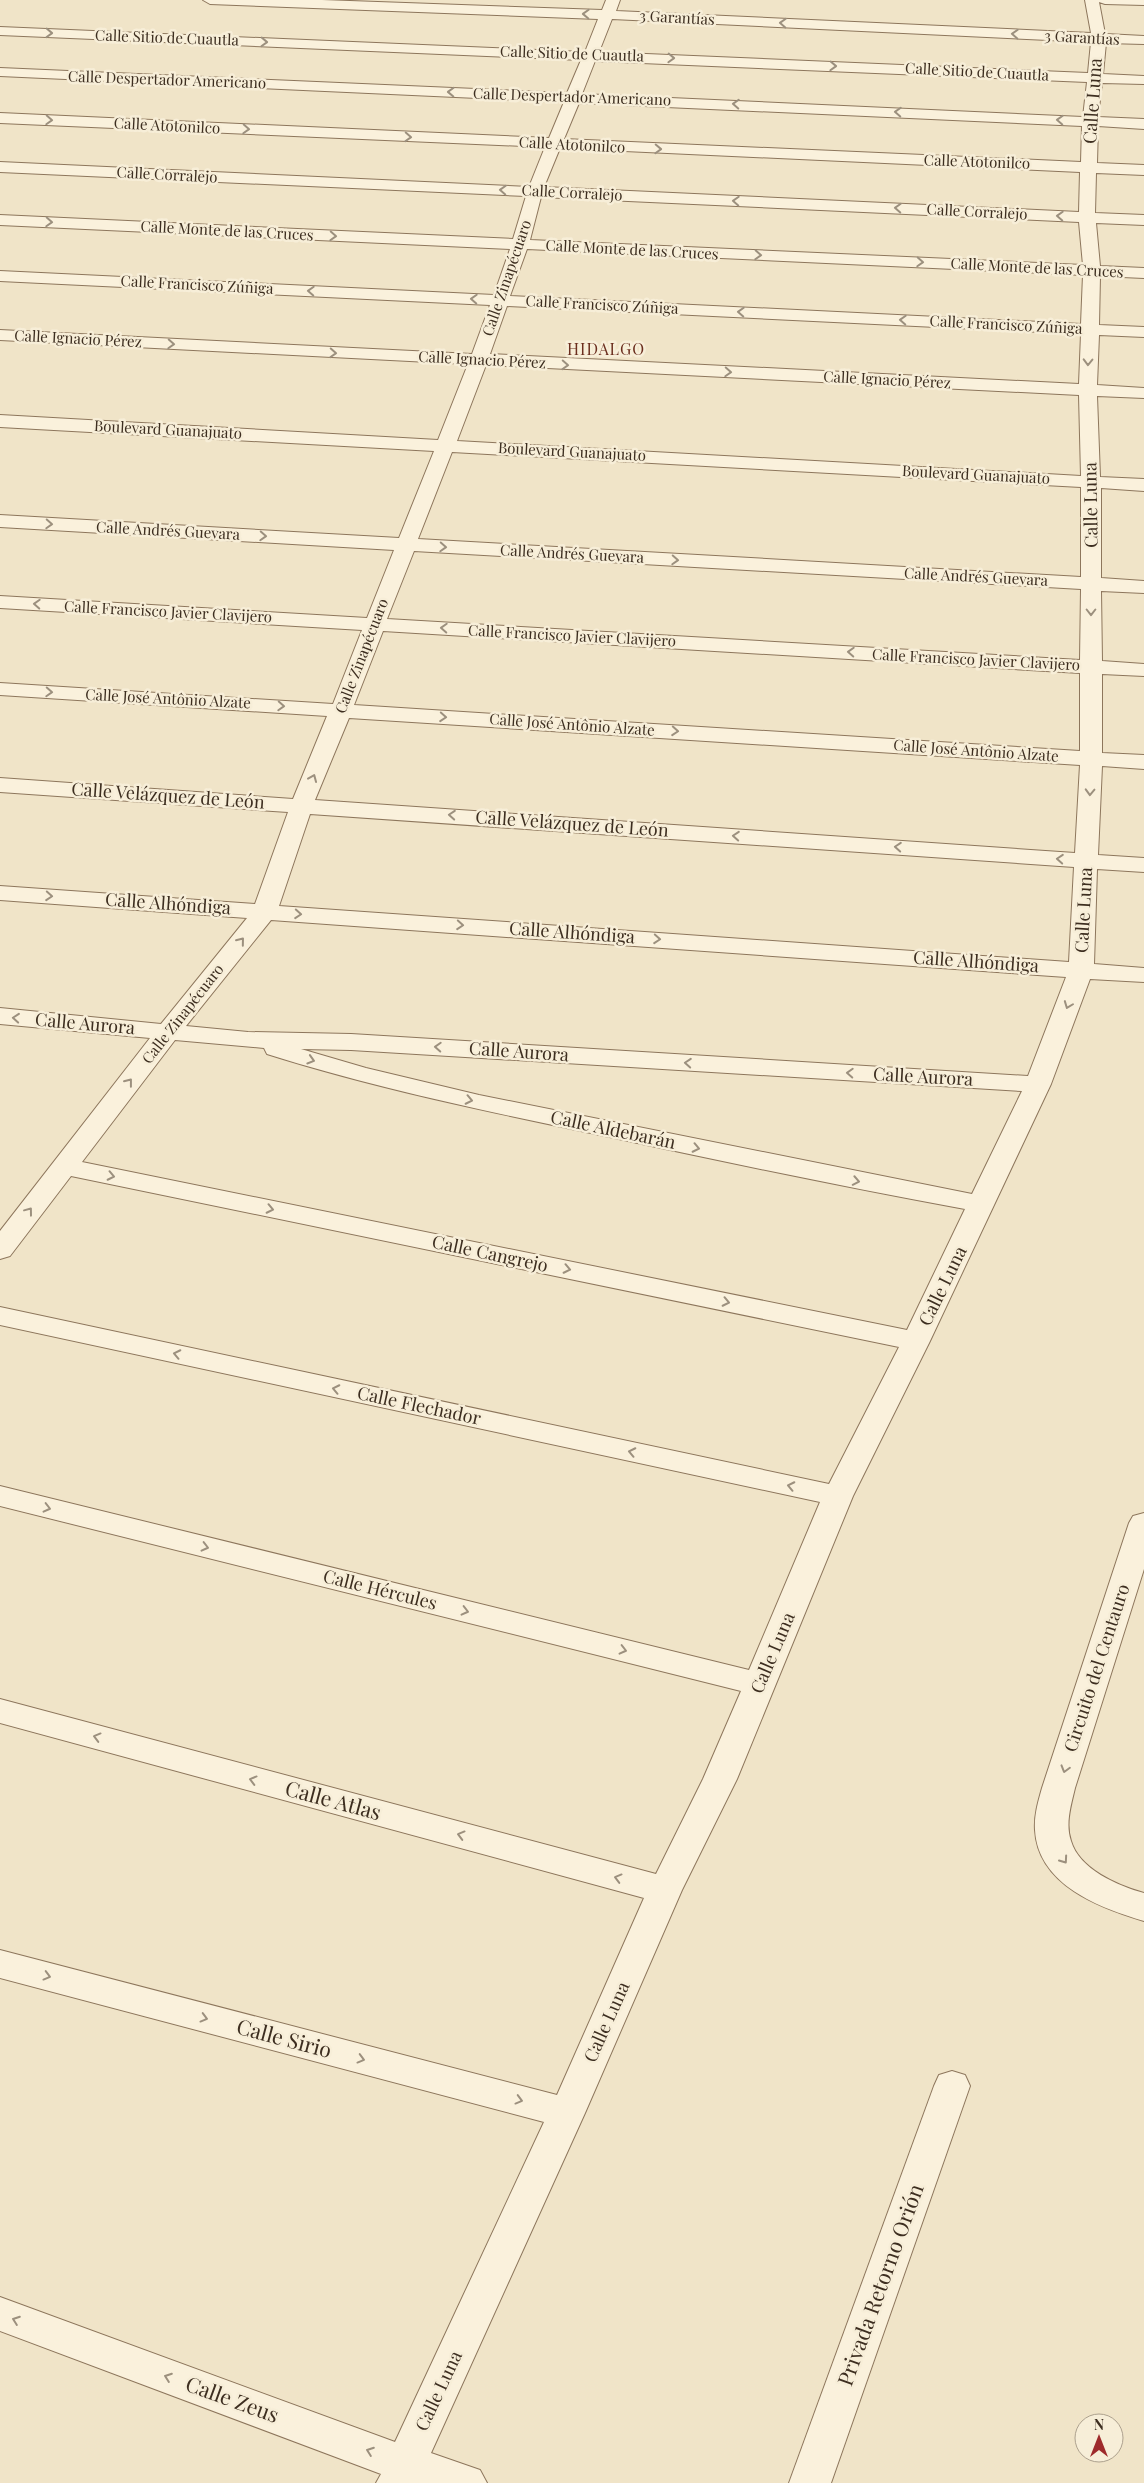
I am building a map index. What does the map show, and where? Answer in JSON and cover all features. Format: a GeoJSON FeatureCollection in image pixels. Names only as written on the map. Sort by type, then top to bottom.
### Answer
{"type":"FeatureCollection","features":[{"type":"Feature","properties":{"kind":"street","name":"3 Garantías"},"geometry":{"type":"LineString","coordinates":[[210,0],[611,8],[1099,39],[1144,40]]}},
{"type":"Feature","properties":{"kind":"street","name":"Calle Luna"},"geometry":{"type":"LineString","coordinates":[[401,2474],[567,2113],[665,1890],[720,1779],[838,1496],[916,1341],[1038,1084],[1081,970],[1091,758],[1091,481],[1088,390],[1092,270],[1087,217],[1090,122],[1093,78],[1099,39],[1092,0]]}},
{"type":"Feature","properties":{"kind":"street"},"geometry":{"type":"LineString","coordinates":[[1105,0],[1144,1]]}},
{"type":"Feature","properties":{"kind":"street","name":"Calle Zinapécuaro"},"geometry":{"type":"LineString","coordinates":[[0,1250],[63,1166],[265,911],[302,805],[479,360],[520,245],[535,192],[611,8]]}},
{"type":"Feature","properties":{"kind":"street","name":"Calle Sitio de Cuautla"},"geometry":{"type":"LineString","coordinates":[[1,32],[591,55],[1144,80]]}},
{"type":"Feature","properties":{"kind":"street","name":"Calle Despertador Americano"},"geometry":{"type":"LineString","coordinates":[[0,72],[1144,124]]}},
{"type":"Feature","properties":{"kind":"street","name":"Calle Atotonilco"},"geometry":{"type":"LineString","coordinates":[[0,118],[1144,170]]}},
{"type":"Feature","properties":{"kind":"street","name":"Calle Corralejo"},"geometry":{"type":"LineString","coordinates":[[0,167],[1144,220]]}},
{"type":"Feature","properties":{"kind":"street","name":"Calle Monte de las Cruces"},"geometry":{"type":"LineString","coordinates":[[0,220],[1144,273]]}},
{"type":"Feature","properties":{"kind":"street","name":"Calle Francisco Zúñiga"},"geometry":{"type":"LineString","coordinates":[[0,276],[1144,332]]}},
{"type":"Feature","properties":{"kind":"street","name":"Calle Ignacio Pérez"},"geometry":{"type":"LineString","coordinates":[[0,335],[1144,393]]}},
{"type":"Feature","properties":{"kind":"street","name":"Boulevard Guanajuato"},"geometry":{"type":"LineString","coordinates":[[0,421],[1144,485]]}},
{"type":"Feature","properties":{"kind":"street","name":"Calle Andrés Guevara"},"geometry":{"type":"LineString","coordinates":[[0,521],[1144,587]]}},
{"type":"Feature","properties":{"kind":"street","name":"Calle Francisco Javier Clavijero"},"geometry":{"type":"LineString","coordinates":[[0,602],[1144,670]]}},
{"type":"Feature","properties":{"kind":"street","name":"Calle José Antônio Alzate"},"geometry":{"type":"LineString","coordinates":[[0,689],[1144,762]]}},
{"type":"Feature","properties":{"kind":"street","name":"Calle Velázquez de León"},"geometry":{"type":"LineString","coordinates":[[0,785],[1144,864]]}},
{"type":"Feature","properties":{"kind":"street","name":"Calle Alhóndiga"},"geometry":{"type":"LineString","coordinates":[[0,893],[1144,975]]}},
{"type":"Feature","properties":{"kind":"street","name":"Calle Aurora"},"geometry":{"type":"LineString","coordinates":[[0,1016],[248,1040],[360,1042],[1038,1084]]}},
{"type":"Feature","properties":{"kind":"street","name":"Calle Aldebarán"},"geometry":{"type":"LineString","coordinates":[[248,1040],[316,1062],[465,1100],[858,1182],[982,1204]]}},
{"type":"Feature","properties":{"kind":"street","name":"Calle Cangrejo"},"geometry":{"type":"LineString","coordinates":[[63,1166],[916,1341]]}},
{"type":"Feature","properties":{"kind":"street","name":"Calle Flechador"},"geometry":{"type":"LineString","coordinates":[[0,1316],[838,1496]]}},
{"type":"Feature","properties":{"kind":"street","name":"Calle Hércules"},"geometry":{"type":"LineString","coordinates":[[0,1496],[760,1684]]}},
{"type":"Feature","properties":{"kind":"street","name":"Circuito del Centauro"},"geometry":{"type":"LineString","coordinates":[[1144,1523],[1079,1720],[1052,1814],[1053,1839],[1059,1855],[1072,1873],[1100,1890],[1144,1908]]}},
{"type":"Feature","properties":{"kind":"street","name":"Calle Atlas"},"geometry":{"type":"LineString","coordinates":[[0,1711],[665,1890]]}},
{"type":"Feature","properties":{"kind":"street","name":"Calle Sirio"},"geometry":{"type":"LineString","coordinates":[[0,1964],[567,2113]]}},
{"type":"Feature","properties":{"kind":"street","name":"Privada Retorno Orión"},"geometry":{"type":"LineString","coordinates":[[810,2483],[952,2086]]}},
{"type":"Feature","properties":{"kind":"street","name":"Calle Zeus"},"geometry":{"type":"LineString","coordinates":[[0,2314],[401,2474],[466,2483]]}},
{"type":"Feature","properties":{"kind":"district","name":"HIDALGO"},"geometry":{"type":"Point","coordinates":[606,349]}}]}
